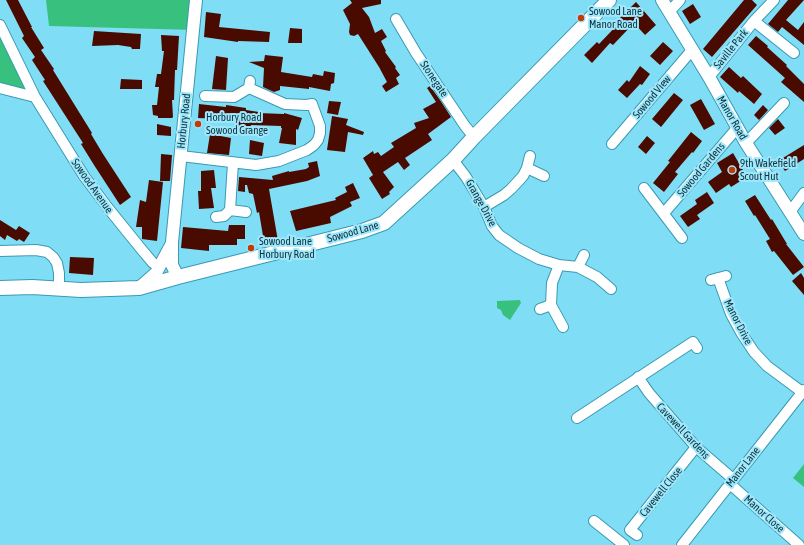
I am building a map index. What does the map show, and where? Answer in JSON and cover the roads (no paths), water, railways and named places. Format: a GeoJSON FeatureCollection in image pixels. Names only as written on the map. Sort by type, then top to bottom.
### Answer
{"type":"FeatureCollection","features":[{"type":"Feature","properties":{"kind":"main road","name":"Sowood Lane"},"geometry":{"type":"LineString","coordinates":[[59,289],[81,290],[139,288],[362,231],[384,223],[453,160],[609,0]]}},
{"type":"Feature","properties":{"kind":"main road"},"geometry":{"type":"LineString","coordinates":[[0,288],[32,287],[59,289]]}},
{"type":"Feature","properties":{"kind":"street","name":"Horbury Road"},"geometry":{"type":"LineString","coordinates":[[178,277],[172,264],[172,242],[196,0]]}},
{"type":"Feature","properties":{"kind":"street","name":"Manor Road"},"geometry":{"type":"LineString","coordinates":[[662,0],[738,127],[746,143],[804,234]]}},
{"type":"Feature","properties":{"kind":"street"},"geometry":{"type":"LineString","coordinates":[[669,12],[680,0]]}},
{"type":"Feature","properties":{"kind":"street","name":"Saville Park"},"geometry":{"type":"LineString","coordinates":[[708,77],[754,21],[774,0]]}},
{"type":"Feature","properties":{"kind":"street","name":"Stonegate"},"geometry":{"type":"LineString","coordinates":[[396,19],[416,53],[474,137]]}},
{"type":"Feature","properties":{"kind":"street","name":"Saville Park"},"geometry":{"type":"LineString","coordinates":[[754,21],[794,53]]}},
{"type":"Feature","properties":{"kind":"street","name":"Sowood Avenue"},"geometry":{"type":"LineString","coordinates":[[0,25],[35,97],[68,152],[108,208],[149,258],[160,267]]}},
{"type":"Feature","properties":{"kind":"street","name":"Sowood View"},"geometry":{"type":"LineString","coordinates":[[612,144],[692,50]]}},
{"type":"Feature","properties":{"kind":"street"},"geometry":{"type":"LineString","coordinates":[[180,156],[233,163],[267,163],[308,150],[318,140],[320,126],[312,104],[285,104],[250,84],[234,97],[205,96]]}},
{"type":"Feature","properties":{"kind":"street"},"geometry":{"type":"LineString","coordinates":[[0,88],[35,97]]}},
{"type":"Feature","properties":{"kind":"street"},"geometry":{"type":"LineString","coordinates":[[746,143],[784,103]]}},
{"type":"Feature","properties":{"kind":"street","name":"Sowood Gardens"},"geometry":{"type":"LineString","coordinates":[[664,213],[738,127]]}},
{"type":"Feature","properties":{"kind":"street"},"geometry":{"type":"LineString","coordinates":[[484,207],[511,189],[523,176],[530,156]]}},
{"type":"Feature","properties":{"kind":"street","name":"Grange Drive"},"geometry":{"type":"LineString","coordinates":[[453,160],[466,177],[484,207],[492,226],[499,235],[508,242],[530,254],[559,264],[578,267],[597,277],[611,289]]}},
{"type":"Feature","properties":{"kind":"street"},"geometry":{"type":"LineString","coordinates":[[216,217],[224,216],[230,210],[233,163]]}},
{"type":"Feature","properties":{"kind":"street"},"geometry":{"type":"LineString","coordinates":[[527,168],[544,176]]}},
{"type":"Feature","properties":{"kind":"street"},"geometry":{"type":"LineString","coordinates":[[644,188],[682,238]]}},
{"type":"Feature","properties":{"kind":"street"},"geometry":{"type":"LineString","coordinates":[[790,212],[804,193]]}},
{"type":"Feature","properties":{"kind":"street"},"geometry":{"type":"LineString","coordinates":[[230,210],[246,212]]}},
{"type":"Feature","properties":{"kind":"street","name":"Horbury Road"},"geometry":{"type":"LineString","coordinates":[[139,288],[148,281],[160,267],[172,242]]}},
{"type":"Feature","properties":{"kind":"street"},"geometry":{"type":"LineString","coordinates":[[0,251],[36,250],[47,252],[53,256],[57,263],[59,273],[59,289]]}},
{"type":"Feature","properties":{"kind":"street"},"geometry":{"type":"LineString","coordinates":[[578,267],[584,255]]}},
{"type":"Feature","properties":{"kind":"street"},"geometry":{"type":"LineString","coordinates":[[559,264],[552,283],[551,305],[563,327]]}},
{"type":"Feature","properties":{"kind":"street","name":"Manor Drive"},"geometry":{"type":"LineString","coordinates":[[718,278],[731,314],[754,352],[767,366],[803,391]]}},
{"type":"Feature","properties":{"kind":"street"},"geometry":{"type":"LineString","coordinates":[[540,309],[551,305]]}},
{"type":"Feature","properties":{"kind":"street"},"geometry":{"type":"LineString","coordinates":[[577,418],[693,342],[697,348]]}},
{"type":"Feature","properties":{"kind":"street","name":"Cavewell Gardens"},"geometry":{"type":"LineString","coordinates":[[638,377],[649,393],[696,447],[732,482]]}},
{"type":"Feature","properties":{"kind":"street","name":"Manor Lane"},"geometry":{"type":"LineString","coordinates":[[682,545],[803,391]]}},
{"type":"Feature","properties":{"kind":"street","name":"Cavewell Close"},"geometry":{"type":"LineString","coordinates":[[637,535],[630,530],[696,447]]}},
{"type":"Feature","properties":{"kind":"street","name":"Manor Close"},"geometry":{"type":"LineString","coordinates":[[732,482],[797,544]]}},
{"type":"Feature","properties":{"kind":"street"},"geometry":{"type":"LineString","coordinates":[[594,520],[624,545]]}},
{"type":"Feature","properties":{"kind":"place","name":"Sowood Lane Manor Road"},"geometry":{"type":"Point","coordinates":[581,18]}},
{"type":"Feature","properties":{"kind":"place","name":"Horbury Road Sowood Grange"},"geometry":{"type":"Point","coordinates":[198,124]}},
{"type":"Feature","properties":{"kind":"place","name":"9th Wakefield Scout Hut"},"geometry":{"type":"Point","coordinates":[732,170]}},
{"type":"Feature","properties":{"kind":"place","name":"Sowood Lane Horbury Road"},"geometry":{"type":"Point","coordinates":[251,248]}}]}
